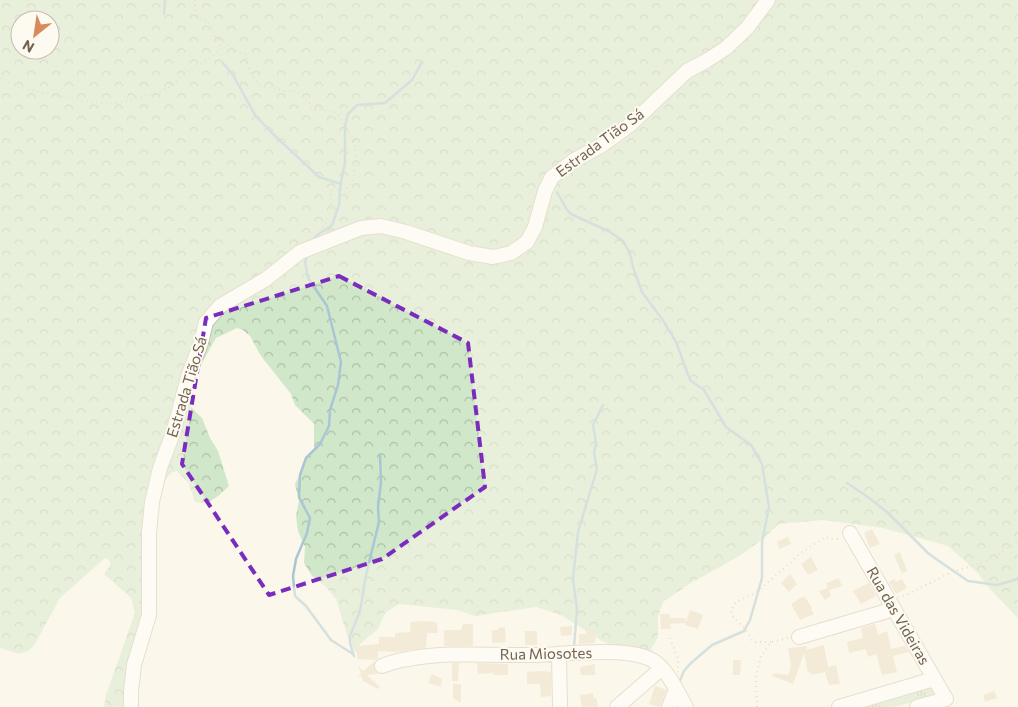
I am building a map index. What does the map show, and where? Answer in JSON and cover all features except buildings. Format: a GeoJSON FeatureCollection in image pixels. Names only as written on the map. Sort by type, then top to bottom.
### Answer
{"type":"FeatureCollection","features":[{"type":"Feature","properties":{"kind":"street","name":"Estrada Tião Sá"},"geometry":{"type":"LineString","coordinates":[[131,707],[134,665],[149,615],[149,533],[152,502],[160,468],[173,433],[188,374],[201,343],[206,322],[220,306],[266,279],[300,252],[362,228],[381,226],[406,232],[469,253],[493,257],[511,254],[527,242],[535,227],[545,191],[552,177],[573,161],[602,145],[631,124],[687,70],[726,48],[747,28],[768,0]]}},
{"type":"Feature","properties":{"kind":"street","name":"Rua das Videiras"},"geometry":{"type":"LineString","coordinates":[[851,534],[946,699],[917,707]]}},
{"type":"Feature","properties":{"kind":"street"},"geometry":{"type":"LineString","coordinates":[[799,637],[892,605]]}},
{"type":"Feature","properties":{"kind":"street","name":"Rua Miosotes"},"geometry":{"type":"LineString","coordinates":[[382,666],[408,659],[441,655],[600,652],[638,655],[652,660],[662,668],[686,707]]}},
{"type":"Feature","properties":{"kind":"street"},"geometry":{"type":"LineString","coordinates":[[559,654],[560,707]]}},
{"type":"Feature","properties":{"kind":"street"},"geometry":{"type":"LineString","coordinates":[[617,707],[662,668]]}},
{"type":"Feature","properties":{"kind":"street"},"geometry":{"type":"LineString","coordinates":[[839,707],[934,679]]}},
{"type":"Feature","properties":{"kind":"street"},"geometry":{"type":"LineString","coordinates":[[669,707],[675,688]]}},
{"type":"Feature","properties":{"kind":"path"},"geometry":{"type":"LineString","coordinates":[[0,78],[21,88],[83,101],[113,104],[156,93],[173,85],[185,72],[201,64],[222,49],[208,21],[199,18],[195,12],[195,0]]}},
{"type":"Feature","properties":{"kind":"path"},"geometry":{"type":"LineString","coordinates":[[214,35],[236,51],[245,54],[256,83],[285,92],[293,90],[304,95],[313,110],[328,110],[337,113],[355,142],[356,162],[353,181],[347,188],[331,190],[331,210],[326,223],[316,233],[324,244]]}},
{"type":"Feature","properties":{"kind":"path"},"geometry":{"type":"LineString","coordinates":[[799,637],[756,643],[750,639],[745,629],[731,614],[733,604],[758,591],[802,552],[825,537],[833,539],[851,534]]}},
{"type":"Feature","properties":{"kind":"path"},"geometry":{"type":"LineString","coordinates":[[892,605],[906,594],[952,572],[985,562],[1018,542]]}},
{"type":"Feature","properties":{"kind":"path"},"geometry":{"type":"LineString","coordinates":[[670,638],[678,667],[675,688]]}},
{"type":"Feature","properties":{"kind":"path"},"geometry":{"type":"LineString","coordinates":[[757,707],[755,699],[757,689],[756,672],[761,656],[771,642]]}},
{"type":"Feature","properties":{"kind":"highlighted area"},"geometry":{"type":"Polygon","coordinates":[[[339,276],[468,343],[485,487],[382,559],[269,595],[182,464],[206,318],[339,276]]]}},
{"type":"Feature","properties":{"kind":"green space"},"geometry":{"type":"Polygon","coordinates":[[[0,0],[1018,0],[1018,618],[988,587],[977,572],[948,546],[883,528],[823,520],[779,524],[741,555],[691,583],[663,602],[658,616],[658,637],[649,653],[627,652],[602,641],[561,615],[536,607],[475,616],[457,610],[399,604],[385,613],[378,629],[359,645],[356,653],[348,638],[336,599],[325,586],[312,576],[304,563],[305,547],[298,531],[296,516],[299,501],[295,484],[304,462],[314,449],[314,424],[295,405],[291,394],[261,356],[250,336],[237,328],[216,338],[189,386],[191,407],[202,418],[210,438],[218,451],[229,486],[217,497],[205,503],[195,502],[188,482],[176,471],[171,473],[154,495],[134,707],[104,707],[106,695],[135,613],[131,598],[104,574],[110,566],[110,561],[105,558],[60,598],[35,644],[28,651],[19,654],[0,648],[0,0]]]}},
{"type":"Feature","properties":{"kind":"green space"},"geometry":{"type":"Polygon","coordinates":[[[932,685],[936,696],[894,707],[851,707],[932,685]]]}},
{"type":"Feature","properties":{"kind":"waterway"},"geometry":{"type":"LineString","coordinates":[[164,14],[165,0]]}},
{"type":"Feature","properties":{"kind":"waterway"},"geometry":{"type":"LineString","coordinates":[[312,241],[332,225],[339,205],[340,187],[345,163],[345,126],[348,114],[357,105],[385,103],[412,80],[422,62]]}},
{"type":"Feature","properties":{"kind":"waterway"},"geometry":{"type":"LineString","coordinates":[[223,63],[233,75],[255,115],[274,135],[319,177],[341,184]]}},
{"type":"Feature","properties":{"kind":"waterway"},"geometry":{"type":"LineString","coordinates":[[557,192],[571,214],[610,232],[623,241],[630,253],[642,292],[676,342],[690,380],[704,390],[726,427],[751,445],[762,464],[769,507],[762,542],[762,578],[750,620],[744,631],[712,645],[691,663],[684,671],[679,683]]}},
{"type":"Feature","properties":{"kind":"waterway"},"geometry":{"type":"LineString","coordinates":[[307,256],[305,262],[308,278],[327,306],[341,362],[338,385],[330,410],[329,426],[320,444],[306,458],[300,475],[299,497],[310,518],[307,533],[296,559],[293,576],[295,596],[306,606],[331,640],[353,654]]}},
{"type":"Feature","properties":{"kind":"waterway"},"geometry":{"type":"LineString","coordinates":[[574,647],[577,610],[573,579],[578,532],[597,469],[594,453],[596,443],[593,425],[603,405]]}},
{"type":"Feature","properties":{"kind":"waterway"},"geometry":{"type":"LineString","coordinates":[[354,656],[350,636],[360,611],[366,575],[379,522],[380,455]]}},
{"type":"Feature","properties":{"kind":"waterway"},"geometry":{"type":"LineString","coordinates":[[847,483],[887,512],[929,554],[968,581],[997,585],[1018,579]]}}]}
